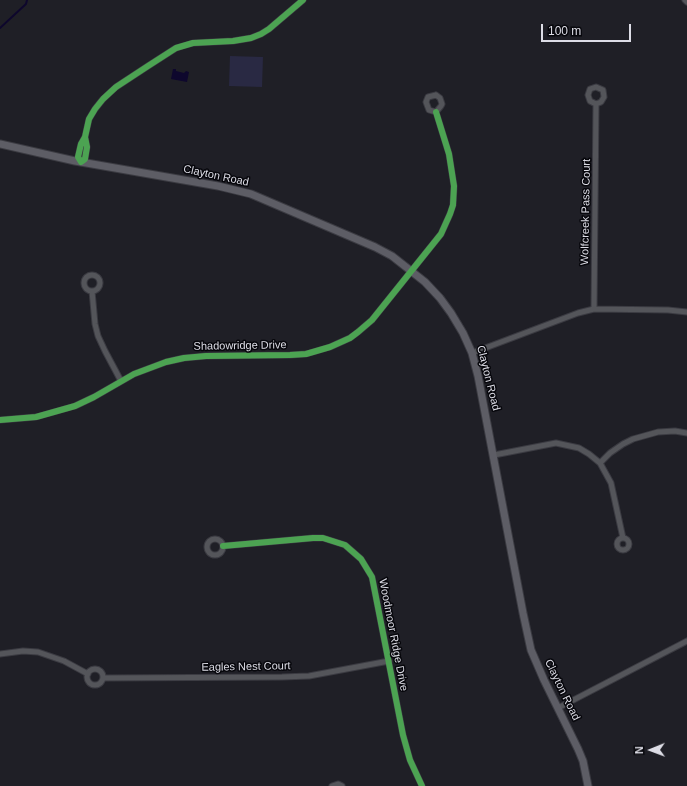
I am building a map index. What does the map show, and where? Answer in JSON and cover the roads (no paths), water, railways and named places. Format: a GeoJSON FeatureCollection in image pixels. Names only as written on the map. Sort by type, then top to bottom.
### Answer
{"type":"FeatureCollection","features":[{"type":"Feature","properties":{"kind":"main road","name":"Clayton Road"},"geometry":{"type":"LineString","coordinates":[[0,144],[81,162],[241,191],[375,247],[392,256],[425,282],[447,307],[463,333],[472,353],[494,455],[531,650],[578,749],[583,761],[588,786]]}},
{"type":"Feature","properties":{"kind":"street"},"geometry":{"type":"LineString","coordinates":[[81,162],[85,159],[87,147],[85,137],[89,119],[103,99],[116,87],[176,48],[193,43],[233,41],[251,38],[261,34],[303,0]]}},
{"type":"Feature","properties":{"kind":"street","name":"Wolfcreek Pass Court"},"geometry":{"type":"LineString","coordinates":[[594,309],[596,104]]}},
{"type":"Feature","properties":{"kind":"street","name":"Shadowridge Drive"},"geometry":{"type":"LineString","coordinates":[[0,420],[36,418],[64,410],[94,397],[121,381],[154,366],[184,358],[206,356],[290,355],[330,348],[350,338],[367,325],[442,234],[453,205],[454,186],[449,154],[436,112]]}},
{"type":"Feature","properties":{"kind":"street"},"geometry":{"type":"LineString","coordinates":[[92,291],[95,324],[98,336],[104,351],[121,381]]}},
{"type":"Feature","properties":{"kind":"street"},"geometry":{"type":"LineString","coordinates":[[472,353],[578,313],[594,309],[668,310],[687,312]]}},
{"type":"Feature","properties":{"kind":"street"},"geometry":{"type":"LineString","coordinates":[[600,463],[622,444],[633,439],[658,432],[675,431],[687,433]]}},
{"type":"Feature","properties":{"kind":"street"},"geometry":{"type":"LineString","coordinates":[[494,455],[556,443],[579,448],[589,454],[600,463],[611,483],[623,538]]}},
{"type":"Feature","properties":{"kind":"street","name":"Woodmoor Ridge Drive"},"geometry":{"type":"LineString","coordinates":[[223,546],[312,538],[334,541],[350,549],[360,559],[372,577],[403,735],[410,760],[420,786]]}},
{"type":"Feature","properties":{"kind":"street"},"geometry":{"type":"LineString","coordinates":[[558,708],[687,641]]}},
{"type":"Feature","properties":{"kind":"street","name":"Eagles Nest Court"},"geometry":{"type":"LineString","coordinates":[[0,654],[23,651],[38,652],[64,661],[88,674]]}},
{"type":"Feature","properties":{"kind":"street","name":"Eagles Nest Court"},"geometry":{"type":"LineString","coordinates":[[103,678],[309,676],[389,661]]}},
{"type":"Feature","properties":{"kind":"street","name":"Eagles Nest Court"},"geometry":{"type":"LineString","coordinates":[[88,674],[93,670],[98,670],[102,673],[103,678]]}},
{"type":"Feature","properties":{"kind":"street","name":"Eagles Nest Court"},"geometry":{"type":"LineString","coordinates":[[88,674],[88,682],[94,685],[101,682],[103,678]]}},
{"type":"Feature","properties":{"kind":"street"},"geometry":{"type":"LineString","coordinates":[[332,786],[338,784],[342,786]]}},
{"type":"Feature","properties":{"kind":"waterway"},"geometry":{"type":"LineString","coordinates":[[0,28],[26,4],[27,0]]}}]}
